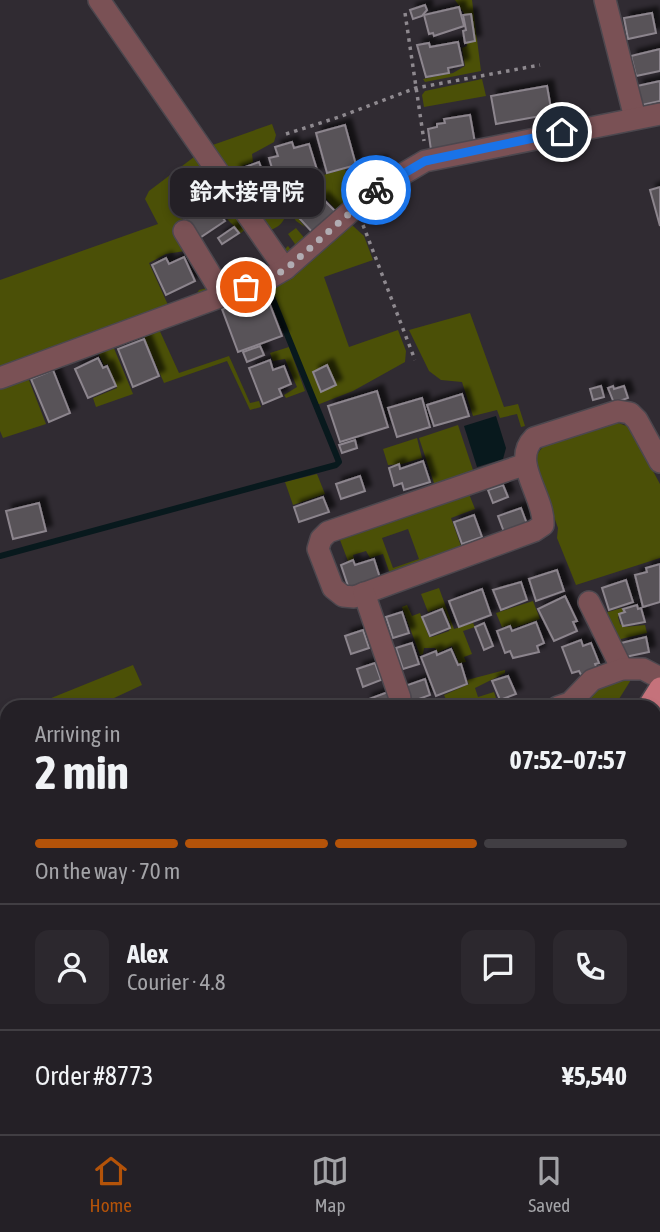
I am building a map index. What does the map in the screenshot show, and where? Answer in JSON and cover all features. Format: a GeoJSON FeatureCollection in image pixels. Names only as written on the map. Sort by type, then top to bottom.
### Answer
{"type":"FeatureCollection","features":[{"type":"Feature","properties":{"kind":"street"},"geometry":{"type":"LineString","coordinates":[[99,0],[285,270]]}},
{"type":"Feature","properties":{"kind":"street"},"geometry":{"type":"LineString","coordinates":[[605,0],[635,118]]}},
{"type":"Feature","properties":{"kind":"street"},"geometry":{"type":"LineString","coordinates":[[0,377],[268,279],[285,270],[374,191],[427,160],[660,114]]}},
{"type":"Feature","properties":{"kind":"street"},"geometry":{"type":"LineString","coordinates":[[184,231],[223,295]]}},
{"type":"Feature","properties":{"kind":"street"},"geometry":{"type":"LineString","coordinates":[[526,464],[328,532],[321,539],[318,549],[333,588],[342,596],[354,597],[534,531],[543,525],[544,514],[524,456],[526,445],[534,438],[618,411],[630,413],[637,420],[660,462]]}},
{"type":"Feature","properties":{"kind":"street"},"geometry":{"type":"LineString","coordinates":[[364,593],[400,698]]}},
{"type":"Feature","properties":{"kind":"street"},"geometry":{"type":"LineString","coordinates":[[589,602],[622,669]]}},
{"type":"Feature","properties":{"kind":"street"},"geometry":{"type":"LineString","coordinates":[[573,700],[592,680],[622,669],[643,669],[660,678]]}},
{"type":"Feature","properties":{"kind":"path"},"geometry":{"type":"LineString","coordinates":[[405,13],[427,160]]}},
{"type":"Feature","properties":{"kind":"path"},"geometry":{"type":"LineString","coordinates":[[286,134],[416,88],[540,65]]}},
{"type":"Feature","properties":{"kind":"path"},"geometry":{"type":"LineString","coordinates":[[355,208],[415,360]]}},
{"type":"Feature","properties":{"kind":"shaded area"},"geometry":{"type":"Polygon","coordinates":[[[455,0],[472,0],[481,71],[425,82],[423,79],[453,73],[465,66],[462,48],[467,46],[464,13],[455,0]]]}},
{"type":"Feature","properties":{"kind":"shaded area"},"geometry":{"type":"Polygon","coordinates":[[[482,79],[486,96],[424,107],[422,95],[425,91],[482,79]]]}},
{"type":"Feature","properties":{"kind":"shaded area"},"geometry":{"type":"Polygon","coordinates":[[[272,124],[276,135],[274,142],[252,154],[253,162],[231,170],[223,169],[207,147],[272,124]]]}},
{"type":"Feature","properties":{"kind":"shaded area"},"geometry":{"type":"Polygon","coordinates":[[[198,154],[249,226],[241,233],[208,192],[201,189],[186,199],[190,208],[180,215],[185,223],[185,251],[166,254],[149,263],[168,305],[196,295],[199,290],[207,288],[211,294],[0,375],[0,280],[158,224],[145,199],[149,191],[198,154]]]}},
{"type":"Feature","properties":{"kind":"shaded area"},"geometry":{"type":"Polygon","coordinates":[[[345,169],[355,203],[291,260],[283,251],[288,246],[291,250],[295,244],[288,234],[296,228],[306,240],[337,211],[317,188],[314,191],[315,196],[303,206],[305,212],[300,221],[305,227],[296,221],[292,214],[286,215],[279,226],[267,231],[231,183],[232,177],[235,177],[240,190],[245,193],[271,182],[279,199],[291,206],[311,191],[309,179],[345,169]]]}},
{"type":"Feature","properties":{"kind":"shaded area"},"geometry":{"type":"Polygon","coordinates":[[[352,225],[364,236],[373,260],[324,277],[349,347],[398,330],[406,351],[405,362],[353,391],[317,405],[269,287],[343,227],[352,225]]]}},
{"type":"Feature","properties":{"kind":"shaded area"},"geometry":{"type":"Polygon","coordinates":[[[470,313],[504,407],[518,404],[525,426],[521,427],[517,414],[500,418],[497,410],[473,416],[462,382],[441,380],[429,371],[409,330],[470,313]]]}},
{"type":"Feature","properties":{"kind":"shaded area"},"geometry":{"type":"Polygon","coordinates":[[[158,327],[179,373],[229,356],[250,403],[259,401],[261,407],[250,410],[227,361],[164,383],[142,332],[158,327]]]}},
{"type":"Feature","properties":{"kind":"shaded area"},"geometry":{"type":"Polygon","coordinates":[[[113,346],[133,394],[96,407],[93,398],[117,388],[108,364],[104,365],[98,352],[113,346]]]}},
{"type":"Feature","properties":{"kind":"shaded area"},"geometry":{"type":"Polygon","coordinates":[[[289,347],[305,391],[286,398],[284,395],[297,387],[285,359],[273,361],[270,353],[289,347]]]}},
{"type":"Feature","properties":{"kind":"shaded area"},"geometry":{"type":"Polygon","coordinates":[[[27,375],[46,424],[3,438],[0,431],[0,386],[27,375]]]}},
{"type":"Feature","properties":{"kind":"shaded area"},"geometry":{"type":"Polygon","coordinates":[[[496,416],[506,448],[503,459],[477,467],[464,426],[496,416]]]}},
{"type":"Feature","properties":{"kind":"shaded area"},"geometry":{"type":"Polygon","coordinates":[[[613,421],[629,427],[660,484],[660,558],[576,585],[557,538],[558,528],[535,463],[539,451],[549,443],[613,421]]]}},
{"type":"Feature","properties":{"kind":"shaded area"},"geometry":{"type":"Polygon","coordinates":[[[458,425],[474,473],[435,486],[419,438],[458,425]]]}},
{"type":"Feature","properties":{"kind":"shaded area"},"geometry":{"type":"Polygon","coordinates":[[[417,438],[422,458],[388,465],[383,449],[417,438]]]}},
{"type":"Feature","properties":{"kind":"shaded area"},"geometry":{"type":"Polygon","coordinates":[[[317,474],[325,494],[293,505],[285,482],[317,474]]]}},
{"type":"Feature","properties":{"kind":"shaded area"},"geometry":{"type":"Polygon","coordinates":[[[469,494],[475,509],[451,518],[462,549],[390,574],[383,554],[370,558],[366,551],[353,555],[354,559],[348,561],[340,540],[469,494]],[[408,529],[382,538],[393,568],[419,559],[408,529]]]}},
{"type":"Feature","properties":{"kind":"shaded area"},"geometry":{"type":"Polygon","coordinates":[[[439,588],[454,629],[473,623],[475,627],[463,631],[472,654],[464,657],[466,662],[459,663],[452,646],[438,652],[435,648],[424,648],[423,654],[420,655],[402,607],[407,605],[412,616],[420,613],[429,637],[449,631],[451,626],[444,609],[428,612],[421,594],[439,588]]]}},
{"type":"Feature","properties":{"kind":"shaded area"},"geometry":{"type":"Polygon","coordinates":[[[533,601],[540,619],[513,628],[511,625],[502,627],[496,613],[533,601]]]}},
{"type":"Feature","properties":{"kind":"shaded area"},"geometry":{"type":"Polygon","coordinates":[[[622,608],[623,611],[618,617],[620,624],[625,627],[645,625],[647,633],[621,639],[624,655],[601,614],[622,608]]]}},
{"type":"Feature","properties":{"kind":"shaded area"},"geometry":{"type":"Polygon","coordinates":[[[133,665],[142,685],[110,700],[46,700],[133,665]]]}},
{"type":"Feature","properties":{"kind":"shaded area"},"geometry":{"type":"Polygon","coordinates":[[[505,670],[505,673],[475,688],[478,697],[494,692],[497,700],[446,700],[444,695],[469,684],[467,680],[505,670]]]}},
{"type":"Feature","properties":{"kind":"shaded area"},"geometry":{"type":"Polygon","coordinates":[[[634,675],[618,700],[582,700],[591,687],[634,675]]]}},
{"type":"Feature","properties":{"kind":"building"},"geometry":{"type":"Polygon","coordinates":[[[425,5],[427,10],[422,16],[413,19],[410,10],[425,5]]]}},
{"type":"Feature","properties":{"kind":"building"},"geometry":{"type":"Polygon","coordinates":[[[459,7],[464,26],[434,36],[433,33],[429,34],[424,15],[459,7]]]}},
{"type":"Feature","properties":{"kind":"building"},"geometry":{"type":"Polygon","coordinates":[[[652,13],[656,33],[628,39],[624,18],[652,13]]]}},
{"type":"Feature","properties":{"kind":"building"},"geometry":{"type":"Polygon","coordinates":[[[471,14],[475,41],[465,43],[463,15],[471,14]]]}},
{"type":"Feature","properties":{"kind":"building"},"geometry":{"type":"Polygon","coordinates":[[[458,42],[463,65],[448,68],[449,73],[426,77],[417,45],[429,43],[430,47],[458,42]]]}},
{"type":"Feature","properties":{"kind":"building"},"geometry":{"type":"Polygon","coordinates":[[[660,49],[660,71],[636,76],[631,56],[660,49]]]}},
{"type":"Feature","properties":{"kind":"building"},"geometry":{"type":"Polygon","coordinates":[[[660,81],[660,101],[642,105],[637,86],[660,81]]]}},
{"type":"Feature","properties":{"kind":"building"},"geometry":{"type":"Polygon","coordinates":[[[547,86],[552,114],[496,124],[491,96],[547,86]]]}},
{"type":"Feature","properties":{"kind":"building"},"geometry":{"type":"Polygon","coordinates":[[[470,115],[475,143],[431,150],[428,129],[445,123],[444,119],[470,115]]]}},
{"type":"Feature","properties":{"kind":"building"},"geometry":{"type":"Polygon","coordinates":[[[345,125],[356,165],[327,173],[316,133],[345,125]]]}},
{"type":"Feature","properties":{"kind":"building"},"geometry":{"type":"Polygon","coordinates":[[[292,142],[294,148],[309,144],[318,173],[277,185],[269,158],[278,156],[275,147],[292,142]]]}},
{"type":"Feature","properties":{"kind":"building"},"geometry":{"type":"Polygon","coordinates":[[[259,162],[267,183],[242,192],[234,171],[259,162]]]}},
{"type":"Feature","properties":{"kind":"building"},"geometry":{"type":"Polygon","coordinates":[[[381,162],[385,177],[376,179],[371,164],[381,162]]]}},
{"type":"Feature","properties":{"kind":"building"},"geometry":{"type":"Polygon","coordinates":[[[307,183],[310,189],[282,208],[278,202],[283,198],[280,191],[307,183]]]}},
{"type":"Feature","properties":{"kind":"building"},"geometry":{"type":"Polygon","coordinates":[[[660,187],[660,226],[650,190],[660,187]]]}},
{"type":"Feature","properties":{"kind":"building"},"geometry":{"type":"Polygon","coordinates":[[[204,190],[225,221],[198,239],[182,215],[192,209],[187,201],[204,190]]]}},
{"type":"Feature","properties":{"kind":"building"},"geometry":{"type":"Polygon","coordinates":[[[322,198],[337,213],[315,235],[300,219],[322,198]]]}},
{"type":"Feature","properties":{"kind":"building"},"geometry":{"type":"Polygon","coordinates":[[[234,227],[239,233],[222,244],[218,238],[234,227]]]}},
{"type":"Feature","properties":{"kind":"building"},"geometry":{"type":"Polygon","coordinates":[[[184,257],[195,281],[166,295],[152,265],[166,258],[169,264],[184,257]]]}},
{"type":"Feature","properties":{"kind":"building"},"geometry":{"type":"Polygon","coordinates":[[[267,297],[282,336],[238,352],[222,309],[267,297]]]}},
{"type":"Feature","properties":{"kind":"building"},"geometry":{"type":"Polygon","coordinates":[[[144,339],[159,376],[133,387],[118,349],[144,339]]]}},
{"type":"Feature","properties":{"kind":"building"},"geometry":{"type":"Polygon","coordinates":[[[260,346],[264,355],[247,362],[243,352],[260,346]]]}},
{"type":"Feature","properties":{"kind":"building"},"geometry":{"type":"Polygon","coordinates":[[[98,358],[103,368],[107,366],[116,386],[88,398],[75,369],[98,358]]]}},
{"type":"Feature","properties":{"kind":"building"},"geometry":{"type":"Polygon","coordinates":[[[270,360],[273,370],[284,366],[291,384],[279,389],[282,396],[263,404],[249,368],[270,360]]]}},
{"type":"Feature","properties":{"kind":"building"},"geometry":{"type":"Polygon","coordinates":[[[327,365],[336,385],[321,392],[313,372],[327,365]]]}},
{"type":"Feature","properties":{"kind":"building"},"geometry":{"type":"Polygon","coordinates":[[[53,370],[70,413],[49,422],[31,379],[53,370]]]}},
{"type":"Feature","properties":{"kind":"building"},"geometry":{"type":"Polygon","coordinates":[[[601,386],[604,397],[593,400],[590,389],[601,386]]]}},
{"type":"Feature","properties":{"kind":"building"},"geometry":{"type":"Polygon","coordinates":[[[613,386],[614,389],[624,386],[628,398],[614,403],[608,388],[613,386]]]}},
{"type":"Feature","properties":{"kind":"building"},"geometry":{"type":"Polygon","coordinates":[[[377,391],[388,427],[340,442],[328,406],[377,391]]]}},
{"type":"Feature","properties":{"kind":"building"},"geometry":{"type":"Polygon","coordinates":[[[462,394],[469,416],[434,426],[427,405],[462,394]]]}},
{"type":"Feature","properties":{"kind":"building"},"geometry":{"type":"Polygon","coordinates":[[[422,398],[430,427],[397,437],[388,408],[422,398]]]}},
{"type":"Feature","properties":{"kind":"building"},"geometry":{"type":"Polygon","coordinates":[[[355,440],[357,448],[342,453],[339,445],[355,440]]]}},
{"type":"Feature","properties":{"kind":"building"},"geometry":{"type":"Polygon","coordinates":[[[423,461],[430,482],[404,490],[402,483],[394,486],[389,468],[399,464],[400,469],[423,461]]]}},
{"type":"Feature","properties":{"kind":"building"},"geometry":{"type":"Polygon","coordinates":[[[360,476],[365,491],[341,499],[336,484],[360,476]]]}},
{"type":"Feature","properties":{"kind":"building"},"geometry":{"type":"Polygon","coordinates":[[[503,485],[508,497],[493,503],[488,490],[503,485]]]}},
{"type":"Feature","properties":{"kind":"building"},"geometry":{"type":"Polygon","coordinates":[[[323,497],[329,512],[299,522],[294,507],[323,497]]]}},
{"type":"Feature","properties":{"kind":"building"},"geometry":{"type":"Polygon","coordinates":[[[39,503],[46,531],[13,539],[6,511],[39,503]]]}},
{"type":"Feature","properties":{"kind":"building"},"geometry":{"type":"Polygon","coordinates":[[[521,508],[527,524],[504,532],[498,516],[521,508]]]}},
{"type":"Feature","properties":{"kind":"building"},"geometry":{"type":"Polygon","coordinates":[[[474,515],[482,537],[462,544],[454,522],[474,515]]]}},
{"type":"Feature","properties":{"kind":"building"},"geometry":{"type":"Polygon","coordinates":[[[374,559],[380,578],[349,589],[341,565],[353,560],[355,565],[374,559]]]}},
{"type":"Feature","properties":{"kind":"building"},"geometry":{"type":"Polygon","coordinates":[[[660,564],[660,602],[643,607],[635,575],[660,564]]]}},
{"type":"Feature","properties":{"kind":"building"},"geometry":{"type":"Polygon","coordinates":[[[557,570],[564,591],[536,601],[529,579],[557,570]]]}},
{"type":"Feature","properties":{"kind":"building"},"geometry":{"type":"Polygon","coordinates":[[[626,580],[633,602],[609,610],[602,588],[626,580]]]}},
{"type":"Feature","properties":{"kind":"building"},"geometry":{"type":"Polygon","coordinates":[[[521,582],[527,600],[501,610],[493,590],[521,582]]]}},
{"type":"Feature","properties":{"kind":"building"},"geometry":{"type":"Polygon","coordinates":[[[482,589],[491,615],[459,627],[449,601],[482,589]]]}},
{"type":"Feature","properties":{"kind":"building"},"geometry":{"type":"Polygon","coordinates":[[[565,596],[577,621],[573,622],[577,631],[554,641],[538,609],[565,596]]]}},
{"type":"Feature","properties":{"kind":"building"},"geometry":{"type":"Polygon","coordinates":[[[637,605],[638,609],[641,608],[645,622],[623,626],[619,614],[625,612],[623,609],[637,605]]]}},
{"type":"Feature","properties":{"kind":"building"},"geometry":{"type":"Polygon","coordinates":[[[442,609],[450,628],[430,636],[422,617],[442,609]]]}},
{"type":"Feature","properties":{"kind":"building"},"geometry":{"type":"Polygon","coordinates":[[[402,612],[409,633],[393,638],[386,617],[402,612]]]}},
{"type":"Feature","properties":{"kind":"building"},"geometry":{"type":"Polygon","coordinates":[[[536,622],[544,643],[537,646],[539,652],[513,658],[510,651],[505,653],[497,631],[510,626],[512,631],[536,622]]]}},
{"type":"Feature","properties":{"kind":"building"},"geometry":{"type":"Polygon","coordinates":[[[484,623],[493,646],[484,650],[475,627],[484,623]]]}},
{"type":"Feature","properties":{"kind":"building"},"geometry":{"type":"Polygon","coordinates":[[[363,630],[369,648],[351,654],[345,636],[363,630]]]}},
{"type":"Feature","properties":{"kind":"building"},"geometry":{"type":"Polygon","coordinates":[[[646,637],[649,652],[625,657],[621,643],[646,637]]]}},
{"type":"Feature","properties":{"kind":"building"},"geometry":{"type":"Polygon","coordinates":[[[581,640],[583,646],[591,643],[599,663],[595,664],[597,669],[581,675],[579,671],[572,673],[562,647],[581,640]]]}},
{"type":"Feature","properties":{"kind":"building"},"geometry":{"type":"Polygon","coordinates":[[[412,643],[419,664],[403,669],[396,648],[412,643]]]}},
{"type":"Feature","properties":{"kind":"building"},"geometry":{"type":"Polygon","coordinates":[[[451,649],[458,665],[461,664],[467,684],[436,696],[421,657],[436,651],[437,655],[451,649]]]}},
{"type":"Feature","properties":{"kind":"building"},"geometry":{"type":"Polygon","coordinates":[[[375,663],[381,680],[363,687],[357,669],[375,663]]]}},
{"type":"Feature","properties":{"kind":"building"},"geometry":{"type":"Polygon","coordinates":[[[508,676],[516,694],[500,700],[492,681],[508,676]]]}},
{"type":"Feature","properties":{"kind":"building"},"geometry":{"type":"Polygon","coordinates":[[[425,679],[430,695],[407,700],[402,687],[425,679]]]}},
{"type":"Feature","properties":{"kind":"building"},"geometry":{"type":"Polygon","coordinates":[[[388,692],[391,700],[366,700],[388,692]]]}},
{"type":"Feature","properties":{"kind":"waterway"},"geometry":{"type":"LineString","coordinates":[[0,556],[339,462],[267,285]]}},
{"type":"Feature","properties":{"kind":"way so far"},"geometry":{"type":"LineString","coordinates":[[246,287],[285,270],[376,190]]}},
{"type":"Feature","properties":{"kind":"place","name":"鈴木接骨院"},"geometry":{"type":"Point","coordinates":[246,287]}},
{"type":"Feature","properties":{"kind":"route"},"geometry":{"type":"LineString","coordinates":[[376,190],[425,161],[441,156],[562,132]]}}]}
